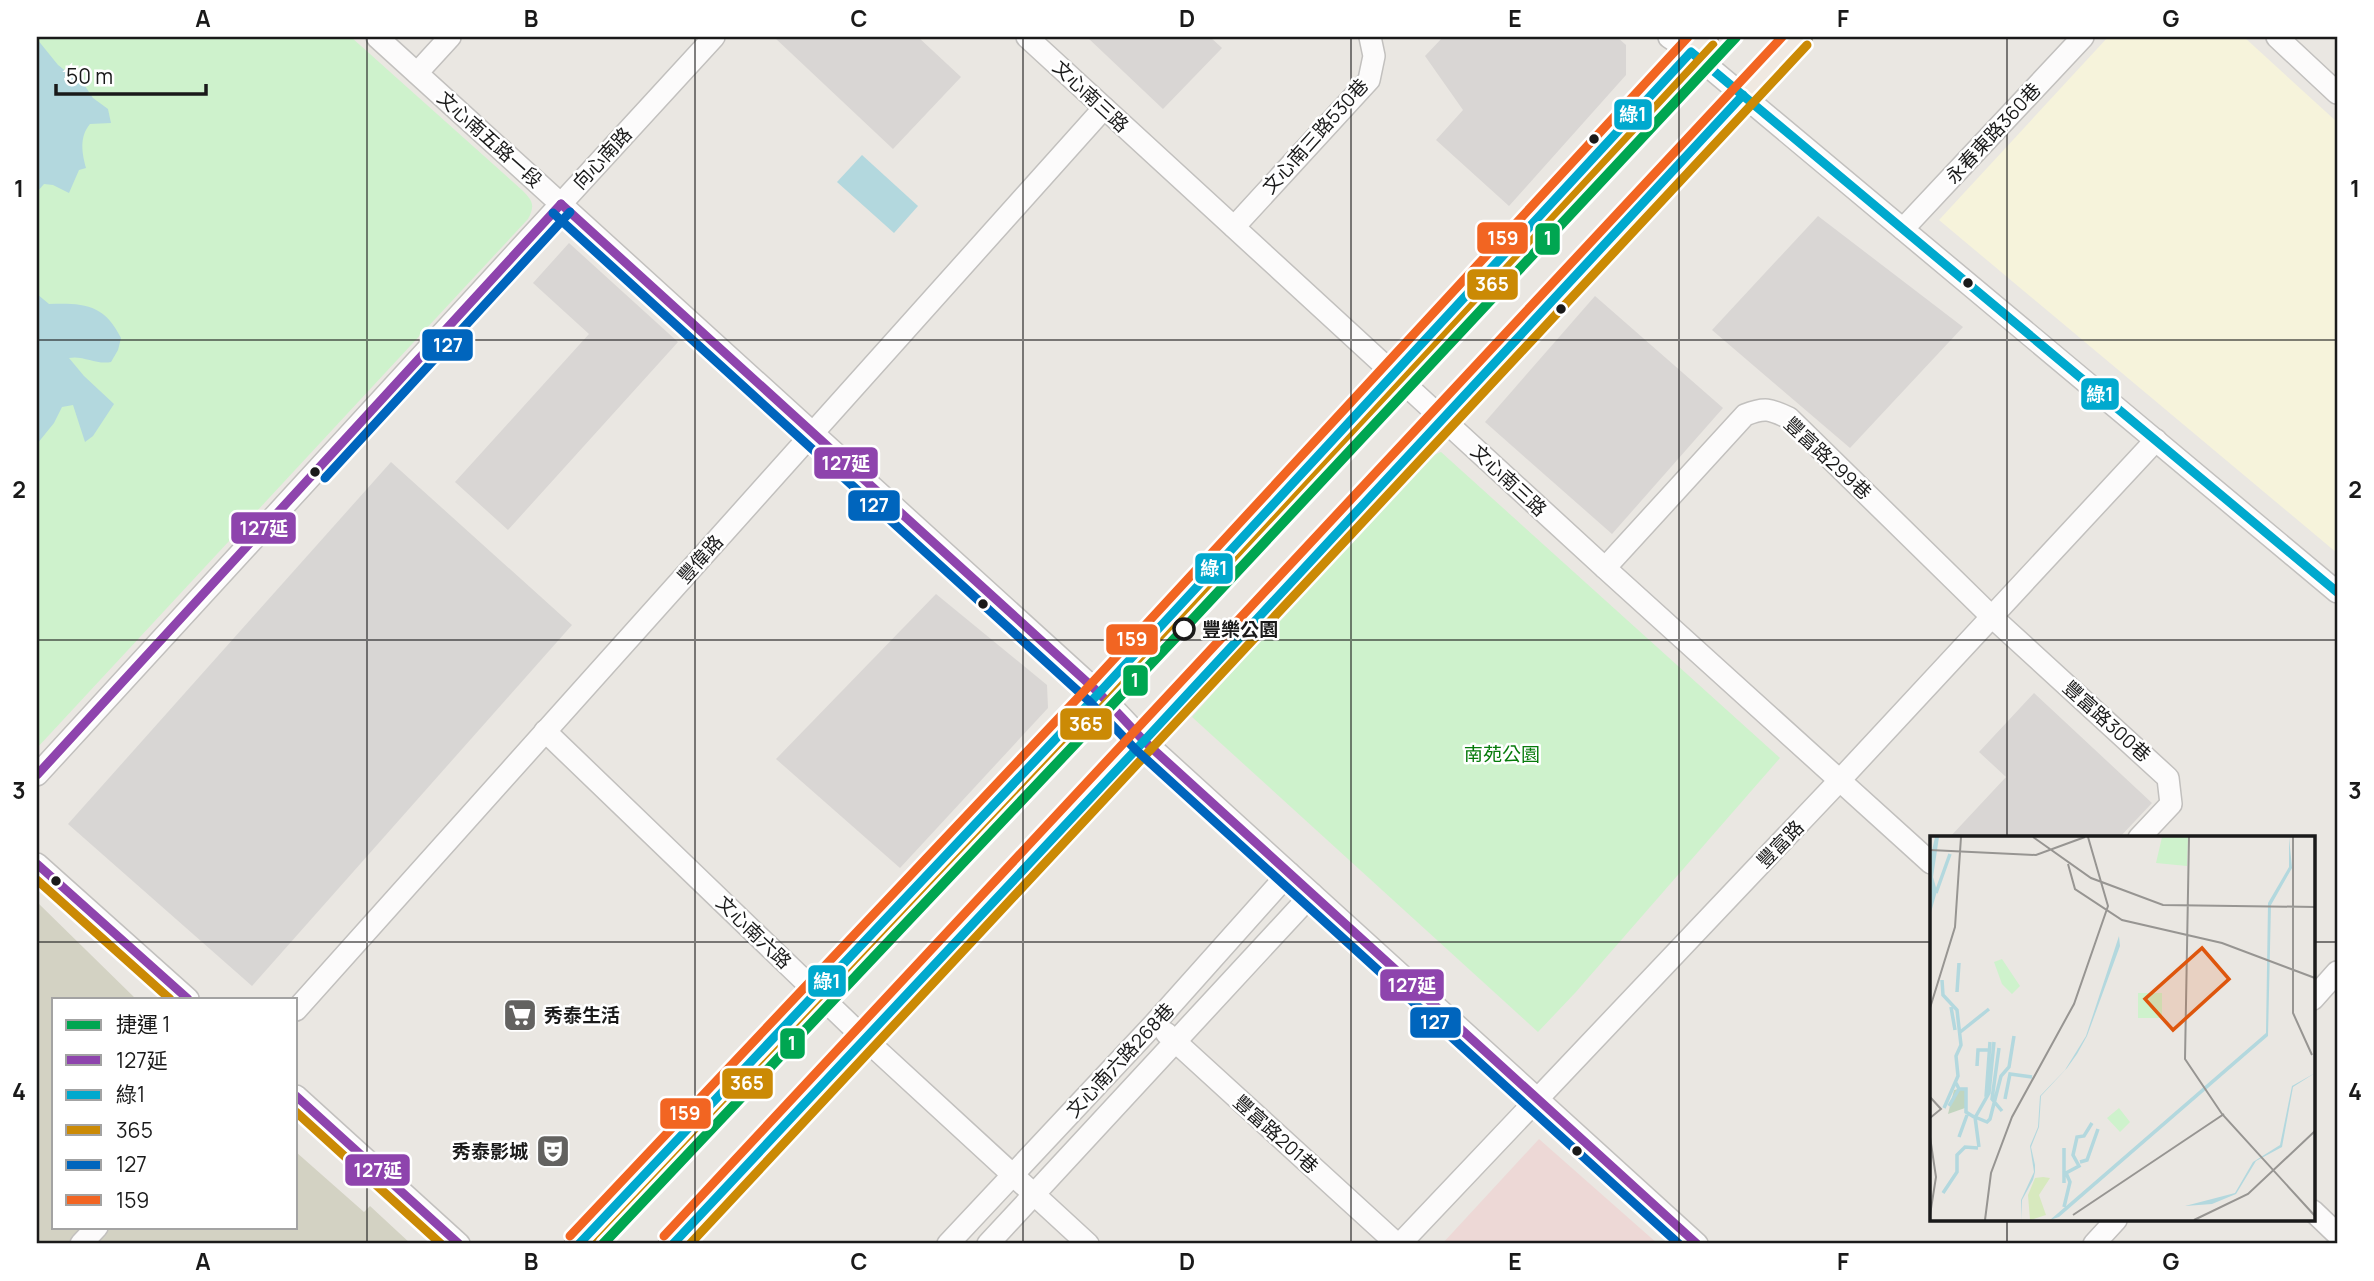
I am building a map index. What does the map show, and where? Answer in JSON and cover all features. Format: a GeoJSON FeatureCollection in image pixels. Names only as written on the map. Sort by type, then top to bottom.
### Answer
{"type":"FeatureCollection","features":[{"type":"Feature","properties":{"kind":"main road"},"geometry":{"type":"LineString","coordinates":[[673,1244],[1798,37]]}},
{"type":"Feature","properties":{"kind":"main road"},"geometry":{"type":"LineString","coordinates":[[579,1244],[1099,694],[1394,374],[1686,40]]}},
{"type":"Feature","properties":{"kind":"street","name":"文心南五路一段"},"geometry":{"type":"LineString","coordinates":[[377,37],[1099,694],[1144,741]]}},
{"type":"Feature","properties":{"kind":"street"},"geometry":{"type":"LineString","coordinates":[[417,73],[450,37]]}},
{"type":"Feature","properties":{"kind":"street","name":"向心南路"},"geometry":{"type":"LineString","coordinates":[[37,775],[714,37]]}},
{"type":"Feature","properties":{"kind":"street","name":"文心南三路"},"geometry":{"type":"LineString","coordinates":[[1027,37],[1605,568],[1930,862]]}},
{"type":"Feature","properties":{"kind":"street","name":"文心南三路530巷"},"geometry":{"type":"LineString","coordinates":[[1234,227],[1369,80],[1374,55],[1370,37]]}},
{"type":"Feature","properties":{"kind":"street","name":"永春東路360巷"},"geometry":{"type":"LineString","coordinates":[[1903,229],[2082,37]]}},
{"type":"Feature","properties":{"kind":"street"},"geometry":{"type":"LineString","coordinates":[[2277,37],[2337,93]]}},
{"type":"Feature","properties":{"kind":"street"},"geometry":{"type":"LineString","coordinates":[[1686,40],[1743,95],[2337,592]]}},
{"type":"Feature","properties":{"kind":"street","name":"豐偉路"},"geometry":{"type":"LineString","coordinates":[[298,1008],[1104,108]]}},
{"type":"Feature","properties":{"kind":"street","name":"豐富路299巷"},"geometry":{"type":"LineString","coordinates":[[1605,568],[1745,415],[1759,409],[1771,409],[1789,418],[1991,616]]}},
{"type":"Feature","properties":{"kind":"street","name":"豐富路"},"geometry":{"type":"LineString","coordinates":[[1398,1244],[1840,780],[2156,440]]}},
{"type":"Feature","properties":{"kind":"street","name":"豐富路300巷"},"geometry":{"type":"LineString","coordinates":[[1991,616],[2168,778],[2171,804],[2141,836]]}},
{"type":"Feature","properties":{"kind":"street","name":"文心南六路"},"geometry":{"type":"LineString","coordinates":[[545,731],[865,1039],[1088,1244]]}},
{"type":"Feature","properties":{"kind":"street"},"geometry":{"type":"LineString","coordinates":[[1144,741],[1697,1244]]}},
{"type":"Feature","properties":{"kind":"street"},"geometry":{"type":"LineString","coordinates":[[37,864],[187,998]]}},
{"type":"Feature","properties":{"kind":"street","name":"文心南六路268巷"},"geometry":{"type":"LineString","coordinates":[[948,1244],[1155,1023],[1289,873]]}},
{"type":"Feature","properties":{"kind":"street","name":"文心南六路268巷"},"geometry":{"type":"LineString","coordinates":[[988,1244],[1312,894]]}},
{"type":"Feature","properties":{"kind":"street"},"geometry":{"type":"LineString","coordinates":[[2314,998],[2337,972]]}},
{"type":"Feature","properties":{"kind":"street","name":"豐富路201巷"},"geometry":{"type":"LineString","coordinates":[[1155,1023],[1398,1244]]}},
{"type":"Feature","properties":{"kind":"street"},"geometry":{"type":"LineString","coordinates":[[298,1098],[459,1244]]}},
{"type":"Feature","properties":{"kind":"street"},"geometry":{"type":"LineString","coordinates":[[2314,1212],[2337,1234]]}},
{"type":"Feature","properties":{"kind":"street"},"geometry":{"type":"LineString","coordinates":[[2094,1244],[2114,1222]]}},
{"type":"Feature","properties":{"kind":"street"},"geometry":{"type":"LineString","coordinates":[[81,1244],[96,1228]]}},
{"type":"Feature","properties":{"kind":"shaded area"},"geometry":{"type":"Polygon","coordinates":[[[774,37],[918,37],[961,77],[893,149],[774,37]]]}},
{"type":"Feature","properties":{"kind":"shaded area"},"geometry":{"type":"Polygon","coordinates":[[[1087,37],[1210,37],[1222,48],[1163,109],[1087,37]]]}},
{"type":"Feature","properties":{"kind":"shaded area"},"geometry":{"type":"Polygon","coordinates":[[[1443,37],[1617,37],[1626,45],[1626,75],[1509,206],[1436,140],[1463,110],[1425,56],[1443,37]]]}},
{"type":"Feature","properties":{"kind":"shaded area"},"geometry":{"type":"Polygon","coordinates":[[[2108,37],[2244,37],[2337,122],[2337,553],[1939,220],[2108,37]]]}},
{"type":"Feature","properties":{"kind":"shaded area"},"geometry":{"type":"Polygon","coordinates":[[[1818,216],[1963,327],[1850,448],[1712,330],[1818,216]]]}},
{"type":"Feature","properties":{"kind":"shaded area"},"geometry":{"type":"Polygon","coordinates":[[[569,243],[678,342],[508,530],[455,482],[589,334],[533,283],[569,243]]]}},
{"type":"Feature","properties":{"kind":"shaded area"},"geometry":{"type":"Polygon","coordinates":[[[1595,296],[1723,408],[1612,534],[1485,422],[1595,296]]]}},
{"type":"Feature","properties":{"kind":"shaded area"},"geometry":{"type":"Polygon","coordinates":[[[391,462],[572,625],[252,986],[68,824],[391,462]]]}},
{"type":"Feature","properties":{"kind":"shaded area"},"geometry":{"type":"Polygon","coordinates":[[[936,594],[1047,685],[1048,708],[900,868],[776,759],[936,594]]]}},
{"type":"Feature","properties":{"kind":"shaded area"},"geometry":{"type":"Polygon","coordinates":[[[2034,693],[2152,803],[2121,836],[1951,836],[2006,777],[1979,752],[2034,693]]]}},
{"type":"Feature","properties":{"kind":"shaded area"},"geometry":{"type":"Polygon","coordinates":[[[37,902],[135,998],[52,998],[52,1228],[298,1228],[298,1154],[364,1212],[370,1206],[411,1244],[37,1244],[37,902]]]}},
{"type":"Feature","properties":{"kind":"shaded area"},"geometry":{"type":"Polygon","coordinates":[[[1539,1139],[1658,1244],[1442,1244],[1539,1139]]]}},
{"type":"Feature","properties":{"kind":"green space"},"geometry":{"type":"Polygon","coordinates":[[[37,37],[351,37],[523,191],[531,201],[532,211],[528,219],[37,748],[37,37]]]}},
{"type":"Feature","properties":{"kind":"green space","name":"南苑公園"},"geometry":{"type":"Polygon","coordinates":[[[1441,452],[1780,758],[1538,1032],[1192,717],[1416,462],[1441,452]]]}},
{"type":"Feature","properties":{"kind":"water"},"geometry":{"type":"Polygon","coordinates":[[[37,39],[58,65],[108,109],[111,123],[90,124],[84,134],[82,145],[86,168],[79,170],[69,193],[53,185],[44,184],[37,192],[37,39]]]}},
{"type":"Feature","properties":{"kind":"water"},"geometry":{"type":"Polygon","coordinates":[[[862,155],[918,206],[894,233],[837,182],[862,155]]]}},
{"type":"Feature","properties":{"kind":"water"},"geometry":{"type":"Polygon","coordinates":[[[37,294],[49,304],[83,305],[100,312],[121,338],[111,362],[69,358],[114,404],[93,436],[85,442],[73,405],[62,407],[54,423],[37,444],[37,294]]]}},
{"type":"Feature","properties":{"kind":"metro line","name":"1"},"geometry":{"type":"LineString","coordinates":[[603,1244],[1179,634],[1736,37]]}},
{"type":"Feature","properties":{"kind":"transit line","name":"159"},"geometry":{"type":"LineString","coordinates":[[570,1236],[1090,685],[1688,37]]}},
{"type":"Feature","properties":{"kind":"transit line","name":"159"},"geometry":{"type":"LineString","coordinates":[[664,1236],[1782,37]]}},
{"type":"Feature","properties":{"kind":"transit line","name":"365"},"geometry":{"type":"LineString","coordinates":[[596,1244],[1108,701],[1713,45]]}},
{"type":"Feature","properties":{"kind":"transit line","name":"365"},"geometry":{"type":"LineString","coordinates":[[690,1244],[1807,45]]}},
{"type":"Feature","properties":{"kind":"transit line","name":"綠1"},"geometry":{"type":"LineString","coordinates":[[579,1244],[1099,693],[1691,52],[2337,592]]}},
{"type":"Feature","properties":{"kind":"transit line","name":"綠1"},"geometry":{"type":"LineString","coordinates":[[673,1244],[1743,95]]}},
{"type":"Feature","properties":{"kind":"transit line","name":"127延"},"geometry":{"type":"LineString","coordinates":[[561,204],[1099,693],[1144,741],[1697,1244]]}},
{"type":"Feature","properties":{"kind":"transit line","name":"127延"},"geometry":{"type":"LineString","coordinates":[[37,775],[561,204]]}},
{"type":"Feature","properties":{"kind":"transit line","name":"127"},"geometry":{"type":"LineString","coordinates":[[325,478],[570,212]]}},
{"type":"Feature","properties":{"kind":"transit line","name":"127"},"geometry":{"type":"LineString","coordinates":[[553,213],[1090,702],[1136,750],[1679,1244]]}},
{"type":"Feature","properties":{"kind":"transit line","name":"127延"},"geometry":{"type":"LineString","coordinates":[[37,864],[187,998]]}},
{"type":"Feature","properties":{"kind":"transit line","name":"365"},"geometry":{"type":"LineString","coordinates":[[37,880],[169,998]]}},
{"type":"Feature","properties":{"kind":"transit line","name":"127延"},"geometry":{"type":"LineString","coordinates":[[298,1098],[459,1244]]}},
{"type":"Feature","properties":{"kind":"transit line","name":"365"},"geometry":{"type":"LineString","coordinates":[[298,1114],[441,1244]]}},
{"type":"Feature","properties":{"kind":"place","name":"豐樂公園"},"geometry":{"type":"Point","coordinates":[1184,629]}},
{"type":"Feature","properties":{"kind":"place","name":"秀泰生活"},"geometry":{"type":"Point","coordinates":[520,1015]}},
{"type":"Feature","properties":{"kind":"place","name":"秀泰影城"},"geometry":{"type":"Point","coordinates":[553,1151]}}]}
